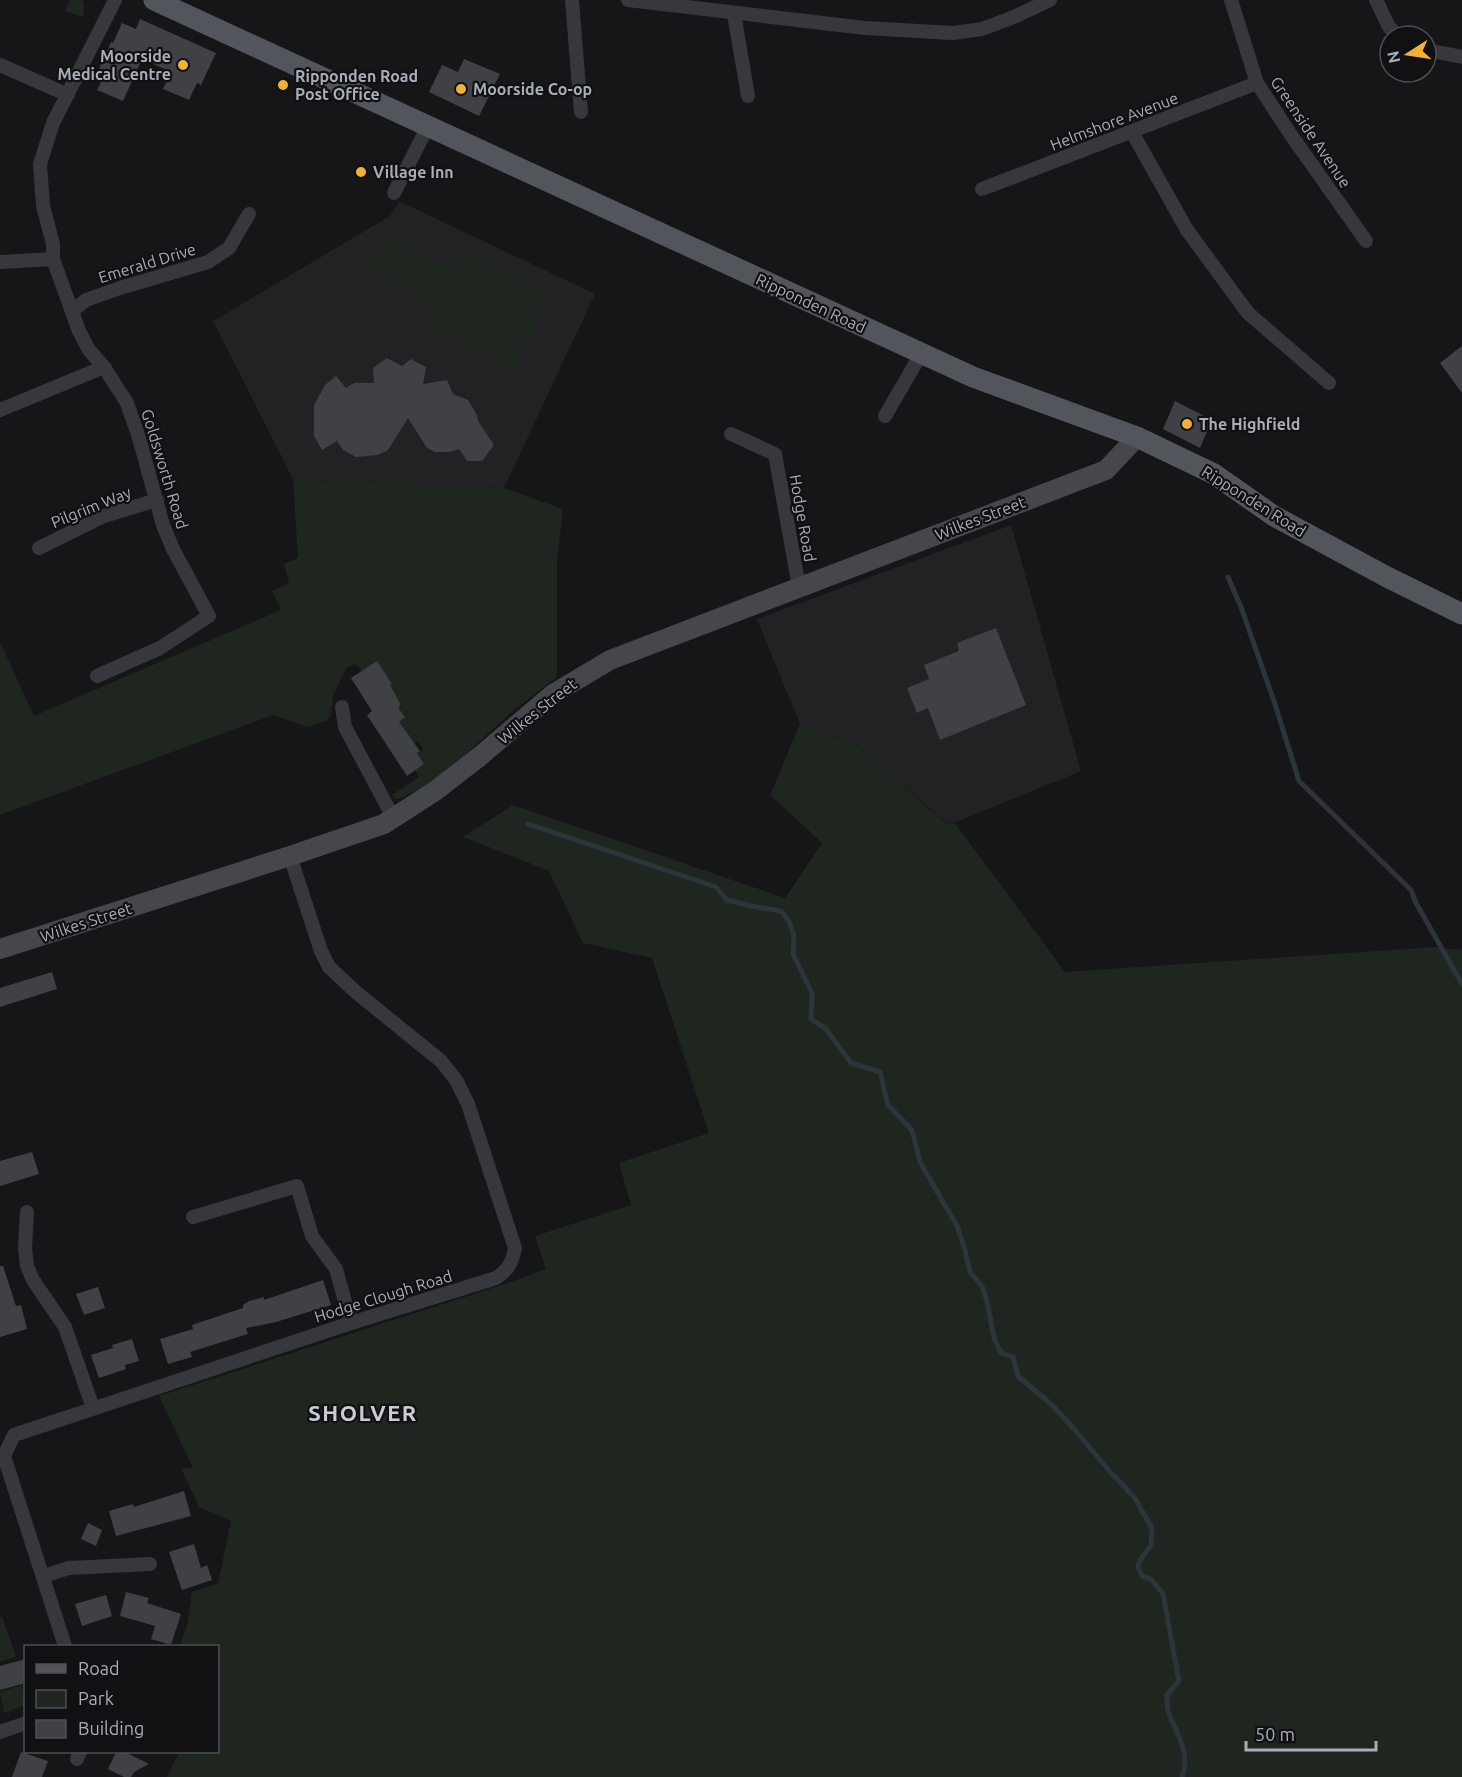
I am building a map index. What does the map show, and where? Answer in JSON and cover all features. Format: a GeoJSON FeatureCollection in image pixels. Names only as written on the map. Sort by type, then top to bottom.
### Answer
{"type":"FeatureCollection","features":[{"type":"Feature","properties":{"kind":"main road","name":"Ripponden Road"},"geometry":{"type":"LineString","coordinates":[[154,0],[921,354],[973,377],[1137,437],[1214,474],[1274,516],[1387,577],[1462,614]]}},
{"type":"Feature","properties":{"kind":"street","name":"Goldsworth Road"},"geometry":{"type":"LineString","coordinates":[[98,676],[150,653],[209,616],[173,549],[127,403],[104,367],[89,350],[72,311],[53,260],[53,244],[43,206],[40,164],[53,123],[115,0]]}},
{"type":"Feature","properties":{"kind":"street"},"geometry":{"type":"LineString","coordinates":[[572,0],[581,112]]}},
{"type":"Feature","properties":{"kind":"street"},"geometry":{"type":"LineString","coordinates":[[628,0],[676,3],[735,14],[866,28],[953,33],[982,29],[1014,18],[1050,0]]}},
{"type":"Feature","properties":{"kind":"street","name":"Greenside Avenue"},"geometry":{"type":"LineString","coordinates":[[1232,0],[1257,82],[1291,135],[1366,241]]}},
{"type":"Feature","properties":{"kind":"street"},"geometry":{"type":"LineString","coordinates":[[1376,0],[1387,24]]}},
{"type":"Feature","properties":{"kind":"street"},"geometry":{"type":"LineString","coordinates":[[735,14],[748,96]]}},
{"type":"Feature","properties":{"kind":"street"},"geometry":{"type":"LineString","coordinates":[[1438,52],[1462,57]]}},
{"type":"Feature","properties":{"kind":"street"},"geometry":{"type":"LineString","coordinates":[[0,65],[68,95]]}},
{"type":"Feature","properties":{"kind":"street","name":"Helmshore Avenue"},"geometry":{"type":"LineString","coordinates":[[982,189],[1257,82]]}},
{"type":"Feature","properties":{"kind":"street"},"geometry":{"type":"LineString","coordinates":[[394,193],[428,126]]}},
{"type":"Feature","properties":{"kind":"street"},"geometry":{"type":"LineString","coordinates":[[1132,132],[1187,230],[1248,314],[1329,383]]}},
{"type":"Feature","properties":{"kind":"street","name":"Emerald Drive"},"geometry":{"type":"LineString","coordinates":[[72,311],[86,300],[208,262],[230,248],[249,214]]}},
{"type":"Feature","properties":{"kind":"street"},"geometry":{"type":"LineString","coordinates":[[0,262],[53,260]]}},
{"type":"Feature","properties":{"kind":"street"},"geometry":{"type":"LineString","coordinates":[[885,416],[921,354]]}},
{"type":"Feature","properties":{"kind":"street"},"geometry":{"type":"LineString","coordinates":[[0,410],[104,367]]}},
{"type":"Feature","properties":{"kind":"street","name":"Hodge Road"},"geometry":{"type":"LineString","coordinates":[[731,434],[775,454],[799,587]]}},
{"type":"Feature","properties":{"kind":"street","name":"Wilkes Street"},"geometry":{"type":"LineString","coordinates":[[0,949],[290,856],[394,819],[474,762],[553,694],[609,660],[1106,470],[1137,437]]}},
{"type":"Feature","properties":{"kind":"street","name":"Pilgrim Way"},"geometry":{"type":"LineString","coordinates":[[39,548],[104,516],[157,500]]}},
{"type":"Feature","properties":{"kind":"street"},"geometry":{"type":"LineString","coordinates":[[342,707],[345,727],[394,819]]}},
{"type":"Feature","properties":{"kind":"street","name":"Hodge Clough Road"},"geometry":{"type":"LineString","coordinates":[[64,1645],[4,1456],[14,1435],[351,1323],[496,1278],[506,1271],[512,1261],[515,1248],[468,1104],[456,1080],[441,1061],[357,993],[329,967],[321,951],[290,856]]}},
{"type":"Feature","properties":{"kind":"street"},"geometry":{"type":"LineString","coordinates":[[193,1217],[297,1186],[312,1236],[336,1269],[351,1323]]}},
{"type":"Feature","properties":{"kind":"street"},"geometry":{"type":"LineString","coordinates":[[27,1212],[25,1248],[27,1266],[33,1280],[65,1327],[93,1408]]}},
{"type":"Feature","properties":{"kind":"street"},"geometry":{"type":"LineString","coordinates":[[43,1576],[69,1568],[150,1564]]}},
{"type":"Feature","properties":{"kind":"street"},"geometry":{"type":"LineString","coordinates":[[0,1731],[24,1724]]}},
{"type":"Feature","properties":{"kind":"shaded area"},"geometry":{"type":"Polygon","coordinates":[[[399,201],[595,294],[504,488],[293,479],[213,321],[390,216],[399,201]]]}},
{"type":"Feature","properties":{"kind":"shaded area"},"geometry":{"type":"Polygon","coordinates":[[[1011,525],[1081,771],[949,825],[855,744],[800,724],[757,619],[1011,525]]]}},
{"type":"Feature","properties":{"kind":"green space"},"geometry":{"type":"Polygon","coordinates":[[[70,0],[82,0],[83,17],[65,11],[70,0]]]}},
{"type":"Feature","properties":{"kind":"green space"},"geometry":{"type":"Polygon","coordinates":[[[387,234],[451,267],[460,251],[550,297],[514,369],[424,324],[434,305],[368,271],[387,234]]]}},
{"type":"Feature","properties":{"kind":"green space"},"geometry":{"type":"Polygon","coordinates":[[[293,479],[504,488],[563,509],[557,561],[557,677],[515,709],[465,755],[428,784],[400,799],[395,799],[392,795],[419,777],[415,770],[424,764],[417,753],[423,749],[418,741],[411,745],[399,722],[405,717],[399,709],[398,699],[381,692],[392,684],[377,661],[362,671],[355,664],[346,668],[333,696],[331,715],[326,721],[307,727],[273,715],[0,815],[0,642],[34,716],[281,610],[272,591],[289,583],[284,564],[298,558],[293,479]]]}},
{"type":"Feature","properties":{"kind":"green space"},"geometry":{"type":"Polygon","coordinates":[[[800,724],[855,744],[948,825],[955,823],[1065,972],[1435,947],[1462,950],[1462,1777],[167,1777],[179,1753],[219,1753],[219,1645],[180,1645],[187,1625],[192,1592],[218,1584],[231,1521],[199,1507],[181,1468],[193,1468],[159,1396],[546,1269],[535,1236],[631,1205],[619,1163],[709,1133],[652,958],[583,943],[549,871],[463,837],[513,805],[785,898],[822,843],[770,795],[800,724]]]}},
{"type":"Feature","properties":{"kind":"green space"},"geometry":{"type":"Polygon","coordinates":[[[2,1616],[16,1657],[0,1662],[0,1617],[2,1616]]]}},
{"type":"Feature","properties":{"kind":"green space"},"geometry":{"type":"Polygon","coordinates":[[[22,1685],[24,1705],[4,1713],[0,1692],[22,1685]]]}},
{"type":"Feature","properties":{"kind":"building","name":"Moorside Medical Centre"},"geometry":{"type":"Polygon","coordinates":[[[140,19],[216,53],[201,85],[197,83],[189,100],[163,89],[171,72],[142,59],[123,101],[97,90],[101,83],[94,80],[122,23],[136,29],[140,19]]]}},
{"type":"Feature","properties":{"kind":"building","name":"Moorside Co-op"},"geometry":{"type":"Polygon","coordinates":[[[464,59],[500,74],[479,116],[429,92],[442,65],[458,72],[464,59]]]}},
{"type":"Feature","properties":{"kind":"building"},"geometry":{"type":"Polygon","coordinates":[[[1462,346],[1462,393],[1440,363],[1462,346]]]}},
{"type":"Feature","properties":{"kind":"building"},"geometry":{"type":"Polygon","coordinates":[[[387,358],[402,366],[411,359],[426,367],[423,384],[447,380],[453,394],[468,400],[478,421],[494,445],[482,461],[467,461],[459,449],[450,452],[435,452],[427,448],[408,418],[388,450],[378,455],[356,457],[343,450],[337,441],[322,450],[314,436],[314,405],[325,385],[336,376],[346,388],[354,383],[374,383],[373,368],[387,358]]]}},
{"type":"Feature","properties":{"kind":"building","name":"The Highfield"},"geometry":{"type":"Polygon","coordinates":[[[1175,401],[1212,420],[1200,448],[1163,429],[1175,401]]]}},
{"type":"Feature","properties":{"kind":"building"},"geometry":{"type":"Polygon","coordinates":[[[996,628],[1026,705],[940,740],[928,708],[917,713],[907,688],[929,679],[924,665],[959,651],[957,643],[996,628]]]}},
{"type":"Feature","properties":{"kind":"building"},"geometry":{"type":"Polygon","coordinates":[[[377,661],[392,684],[390,685],[400,703],[399,709],[405,717],[399,722],[420,751],[417,753],[424,764],[407,776],[367,715],[372,711],[351,678],[377,661]]]}},
{"type":"Feature","properties":{"kind":"building"},"geometry":{"type":"Polygon","coordinates":[[[52,972],[57,989],[0,1007],[0,988],[52,972]]]}},
{"type":"Feature","properties":{"kind":"building"},"geometry":{"type":"Polygon","coordinates":[[[32,1152],[39,1174],[0,1186],[0,1161],[32,1152]]]}},
{"type":"Feature","properties":{"kind":"building"},"geometry":{"type":"Polygon","coordinates":[[[0,1266],[3,1266],[16,1306],[21,1305],[27,1329],[0,1337],[0,1266]]]}},
{"type":"Feature","properties":{"kind":"building"},"geometry":{"type":"Polygon","coordinates":[[[323,1280],[331,1305],[276,1322],[246,1328],[248,1334],[190,1352],[192,1357],[168,1364],[160,1339],[193,1329],[192,1325],[243,1308],[243,1305],[249,1301],[264,1297],[264,1300],[323,1280]]]}},
{"type":"Feature","properties":{"kind":"building"},"geometry":{"type":"Polygon","coordinates":[[[98,1287],[105,1308],[84,1315],[76,1294],[98,1287]]]}},
{"type":"Feature","properties":{"kind":"building"},"geometry":{"type":"Polygon","coordinates":[[[132,1339],[139,1361],[125,1365],[126,1369],[99,1378],[91,1355],[132,1339]]]}},
{"type":"Feature","properties":{"kind":"building"},"geometry":{"type":"Polygon","coordinates":[[[184,1491],[191,1516],[116,1536],[109,1511],[133,1504],[134,1507],[184,1491]]]}},
{"type":"Feature","properties":{"kind":"building"},"geometry":{"type":"Polygon","coordinates":[[[88,1523],[102,1530],[96,1546],[81,1539],[88,1523]]]}},
{"type":"Feature","properties":{"kind":"building"},"geometry":{"type":"Polygon","coordinates":[[[194,1544],[201,1568],[207,1565],[212,1580],[182,1590],[169,1552],[194,1544]]]}},
{"type":"Feature","properties":{"kind":"building"},"geometry":{"type":"Polygon","coordinates":[[[126,1592],[149,1598],[147,1603],[181,1614],[171,1645],[151,1639],[155,1626],[120,1616],[126,1592]]]}},
{"type":"Feature","properties":{"kind":"building"},"geometry":{"type":"Polygon","coordinates":[[[106,1595],[112,1616],[82,1626],[75,1604],[106,1595]]]}},
{"type":"Feature","properties":{"kind":"building"},"geometry":{"type":"Polygon","coordinates":[[[24,1660],[24,1684],[0,1690],[0,1666],[24,1660]]]}},
{"type":"Feature","properties":{"kind":"building"},"geometry":{"type":"Polygon","coordinates":[[[21,1752],[48,1761],[42,1777],[12,1777],[21,1752]]]}},
{"type":"Feature","properties":{"kind":"building"},"geometry":{"type":"Polygon","coordinates":[[[116,1753],[127,1753],[149,1764],[134,1772],[131,1777],[124,1777],[108,1769],[116,1753]]]}},
{"type":"Feature","properties":{"kind":"waterway"},"geometry":{"type":"LineString","coordinates":[[1228,577],[1275,704],[1299,781],[1411,890],[1416,903],[1462,984]]}},
{"type":"Feature","properties":{"kind":"waterway"},"geometry":{"type":"LineString","coordinates":[[528,824],[716,887],[727,900],[781,911],[789,921],[794,936],[793,954],[812,993],[811,1019],[825,1028],[851,1063],[880,1072],[888,1105],[912,1130],[920,1162],[957,1226],[970,1272],[982,1286],[994,1338],[1001,1353],[1013,1357],[1018,1376],[1053,1406],[1134,1497],[1152,1528],[1151,1545],[1139,1562],[1138,1568],[1143,1577],[1151,1579],[1163,1594],[1179,1681],[1167,1695],[1167,1707],[1184,1752],[1182,1777]]}},
{"type":"Feature","properties":{"kind":"place","name":"Moorside Medical Centre"},"geometry":{"type":"Point","coordinates":[183,65]}},
{"type":"Feature","properties":{"kind":"place","name":"Ripponden Road Post Office"},"geometry":{"type":"Point","coordinates":[283,85]}},
{"type":"Feature","properties":{"kind":"place","name":"Moorside Co-op"},"geometry":{"type":"Point","coordinates":[461,89]}},
{"type":"Feature","properties":{"kind":"place","name":"Village Inn"},"geometry":{"type":"Point","coordinates":[361,172]}},
{"type":"Feature","properties":{"kind":"place","name":"The Highfield"},"geometry":{"type":"Point","coordinates":[1187,424]}},
{"type":"Feature","properties":{"kind":"district","name":"SHOLVER"},"geometry":{"type":"Point","coordinates":[363,1413]}}]}
